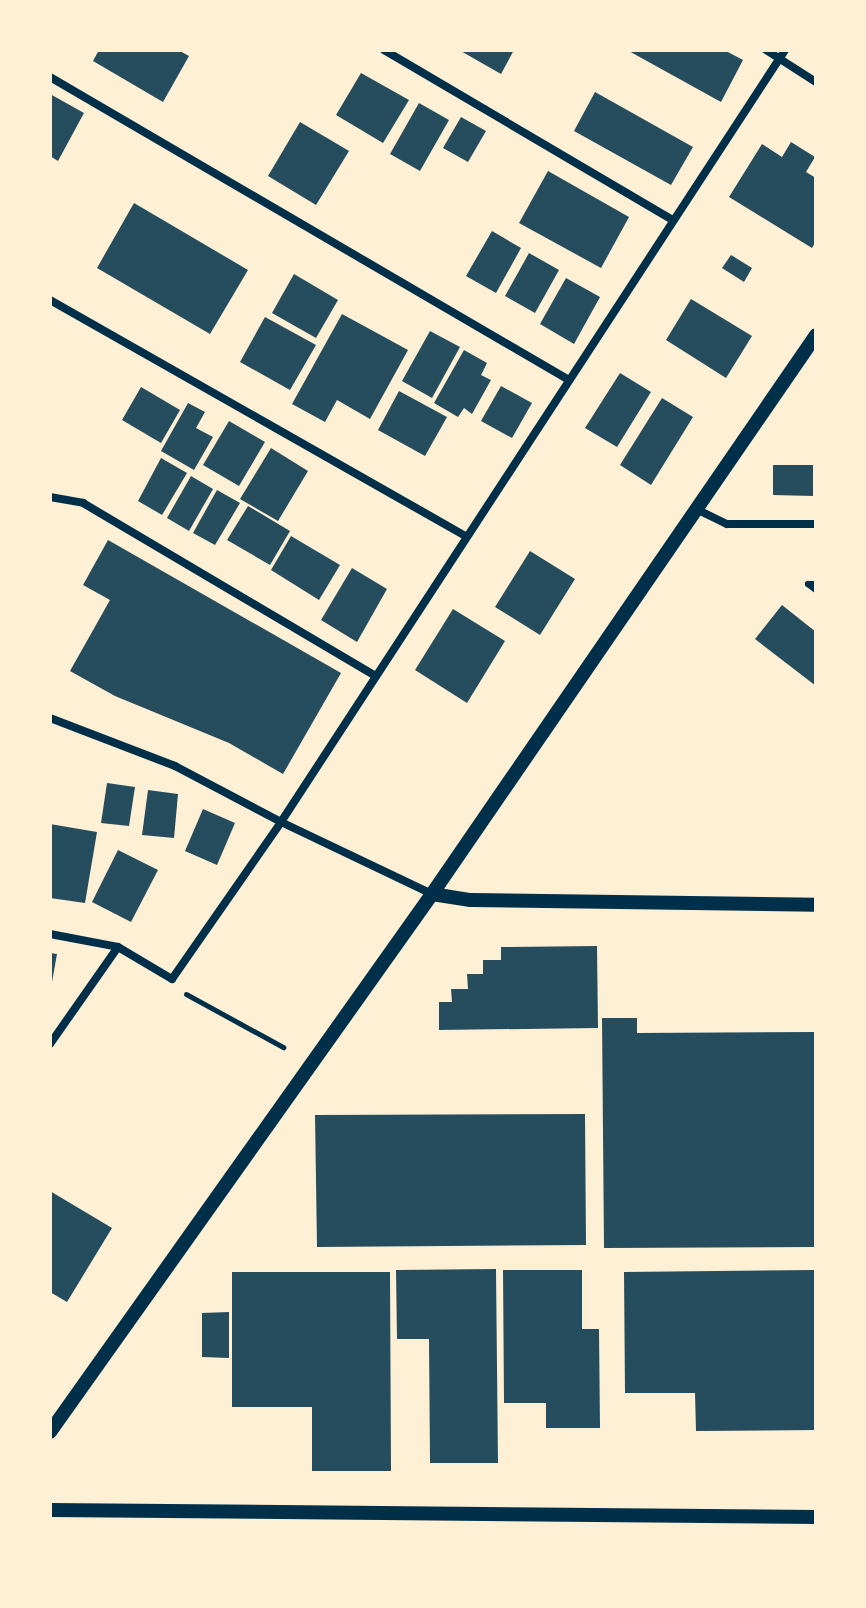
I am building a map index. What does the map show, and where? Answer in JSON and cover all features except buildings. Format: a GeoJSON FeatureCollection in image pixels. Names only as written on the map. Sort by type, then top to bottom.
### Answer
{"type":"FeatureCollection","features":[{"type":"Feature","properties":{"kind":"street"},"geometry":{"type":"LineString","coordinates":[[384,50],[673,220]]}},
{"type":"Feature","properties":{"kind":"street"},"geometry":{"type":"LineString","coordinates":[[766,50],[783,54],[816,82]]}},
{"type":"Feature","properties":{"kind":"street"},"geometry":{"type":"LineString","coordinates":[[50,934],[118,947],[172,979],[281,822],[374,675],[783,54]]}},
{"type":"Feature","properties":{"kind":"street"},"geometry":{"type":"LineString","coordinates":[[50,77],[569,380]]}},
{"type":"Feature","properties":{"kind":"street"},"geometry":{"type":"LineString","coordinates":[[50,300],[466,536]]}},
{"type":"Feature","properties":{"kind":"street"},"geometry":{"type":"LineString","coordinates":[[50,1432],[432,894],[816,335]]}},
{"type":"Feature","properties":{"kind":"street"},"geometry":{"type":"LineString","coordinates":[[50,497],[83,503],[374,675]]}},
{"type":"Feature","properties":{"kind":"street"},"geometry":{"type":"LineString","coordinates":[[698,510],[727,524],[816,524]]}},
{"type":"Feature","properties":{"kind":"street"},"geometry":{"type":"LineString","coordinates":[[50,718],[175,766],[281,822],[432,894],[471,900],[816,905]]}},
{"type":"Feature","properties":{"kind":"street"},"geometry":{"type":"LineString","coordinates":[[50,1044],[118,947]]}},
{"type":"Feature","properties":{"kind":"street"},"geometry":{"type":"LineString","coordinates":[[50,1510],[816,1517]]}},
{"type":"Feature","properties":{"kind":"lane"},"geometry":{"type":"LineString","coordinates":[[816,584],[808,584],[816,590]]}},
{"type":"Feature","properties":{"kind":"path"},"geometry":{"type":"LineString","coordinates":[[172,979],[185,994],[283,1047]]}}]}
